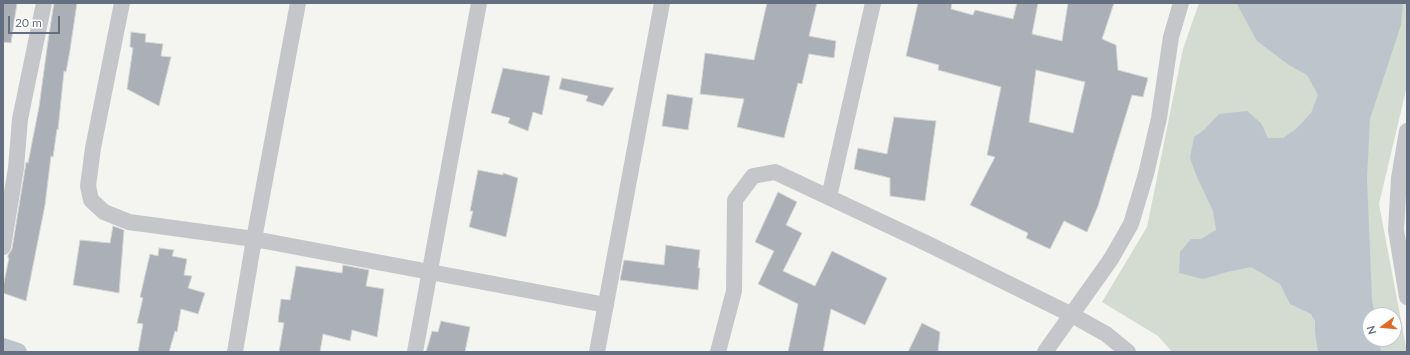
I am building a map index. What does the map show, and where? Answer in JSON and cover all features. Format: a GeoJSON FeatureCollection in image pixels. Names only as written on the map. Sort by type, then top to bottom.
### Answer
{"type":"FeatureCollection","features":[{"type":"Feature","properties":{"kind":"street"},"geometry":{"type":"LineString","coordinates":[[3,247],[10,167],[44,3]]}},
{"type":"Feature","properties":{"kind":"street"},"geometry":{"type":"LineString","coordinates":[[122,3],[92,148],[88,186],[91,200],[104,212],[129,222],[254,239],[606,305]]}},
{"type":"Feature","properties":{"kind":"street"},"geometry":{"type":"LineString","coordinates":[[235,352],[254,239],[298,3]]}},
{"type":"Feature","properties":{"kind":"street"},"geometry":{"type":"LineString","coordinates":[[415,352],[479,3]]}},
{"type":"Feature","properties":{"kind":"street"},"geometry":{"type":"LineString","coordinates":[[597,352],[662,3]]}},
{"type":"Feature","properties":{"kind":"street"},"geometry":{"type":"LineString","coordinates":[[829,197],[873,3]]}},
{"type":"Feature","properties":{"kind":"street"},"geometry":{"type":"LineString","coordinates":[[1045,352],[1111,259],[1131,224],[1146,174],[1159,118],[1171,37],[1181,3]]}},
{"type":"Feature","properties":{"kind":"street"},"geometry":{"type":"LineString","coordinates":[[1407,131],[1399,178],[1396,230],[1407,297]]}},
{"type":"Feature","properties":{"kind":"street"},"geometry":{"type":"LineString","coordinates":[[718,352],[734,291],[735,200],[753,176],[775,172],[933,246],[1072,315],[1106,334],[1128,352]]}},
{"type":"Feature","properties":{"kind":"shaded area"},"geometry":{"type":"Polygon","coordinates":[[[1199,3],[1407,3],[1407,86],[1379,204],[1398,307],[1362,307],[1362,347],[1402,347],[1402,326],[1407,352],[1172,352],[1158,336],[1102,302],[1147,227],[1183,49],[1199,3]]]}},
{"type":"Feature","properties":{"kind":"shaded area"},"geometry":{"type":"Polygon","coordinates":[[[1237,3],[1403,3],[1401,25],[1370,119],[1367,178],[1373,307],[1362,307],[1362,347],[1380,347],[1381,352],[1318,352],[1315,321],[1311,314],[1290,304],[1280,284],[1251,267],[1203,279],[1179,273],[1180,252],[1191,239],[1201,239],[1216,230],[1213,211],[1190,158],[1194,137],[1204,130],[1219,114],[1247,111],[1261,123],[1268,138],[1283,138],[1296,129],[1311,113],[1318,95],[1307,75],[1289,65],[1257,41],[1237,3]]]}},
{"type":"Feature","properties":{"kind":"building"},"geometry":{"type":"Polygon","coordinates":[[[3,3],[17,3],[11,43],[3,42],[3,3]]]}},
{"type":"Feature","properties":{"kind":"building"},"geometry":{"type":"Polygon","coordinates":[[[54,3],[77,3],[66,72],[64,71],[58,130],[57,129],[53,157],[51,156],[45,205],[26,301],[3,293],[3,287],[9,258],[8,255],[12,249],[26,162],[28,163],[39,107],[54,3]]]}},
{"type":"Feature","properties":{"kind":"building"},"geometry":{"type":"Polygon","coordinates":[[[767,3],[817,3],[809,36],[836,41],[834,58],[809,54],[802,84],[798,83],[784,138],[737,127],[744,99],[700,94],[705,53],[754,60],[767,3]]]}},
{"type":"Feature","properties":{"kind":"building"},"geometry":{"type":"Polygon","coordinates":[[[918,3],[952,3],[951,9],[973,15],[975,10],[1013,19],[1017,3],[1038,3],[1032,34],[1062,41],[1068,3],[1114,3],[1102,39],[1116,45],[1118,70],[1148,78],[1143,97],[1132,95],[1098,206],[1087,232],[1064,221],[1050,249],[1026,238],[1028,233],[970,205],[995,157],[987,155],[1001,87],[938,70],[939,65],[906,56],[918,3]],[[1036,70],[1029,122],[1073,133],[1085,82],[1036,70]]]}},
{"type":"Feature","properties":{"kind":"building"},"geometry":{"type":"Polygon","coordinates":[[[131,32],[146,34],[145,42],[163,44],[161,56],[171,57],[159,106],[127,89],[133,48],[130,47],[131,32]]]}},
{"type":"Feature","properties":{"kind":"building"},"geometry":{"type":"Polygon","coordinates":[[[503,68],[550,76],[542,115],[533,112],[528,131],[508,123],[510,118],[491,113],[503,68]]]}},
{"type":"Feature","properties":{"kind":"building"},"geometry":{"type":"Polygon","coordinates":[[[562,78],[614,88],[603,106],[586,101],[588,96],[559,89],[562,78]]]}},
{"type":"Feature","properties":{"kind":"building"},"geometry":{"type":"Polygon","coordinates":[[[667,94],[693,98],[688,130],[662,126],[667,94]]]}},
{"type":"Feature","properties":{"kind":"building"},"geometry":{"type":"Polygon","coordinates":[[[894,117],[936,121],[925,201],[890,196],[890,178],[854,169],[858,148],[887,154],[894,117]]]}},
{"type":"Feature","properties":{"kind":"building"},"geometry":{"type":"Polygon","coordinates":[[[478,170],[503,175],[503,173],[518,178],[506,237],[469,227],[473,211],[470,211],[478,170]]]}},
{"type":"Feature","properties":{"kind":"building"},"geometry":{"type":"Polygon","coordinates":[[[778,192],[797,202],[786,225],[802,233],[783,271],[815,286],[832,251],[887,278],[865,325],[831,309],[823,352],[788,352],[798,304],[758,284],[774,251],[755,242],[778,192]]]}},
{"type":"Feature","properties":{"kind":"building"},"geometry":{"type":"Polygon","coordinates":[[[113,226],[124,230],[119,293],[73,285],[80,240],[110,243],[113,226]]]}},
{"type":"Feature","properties":{"kind":"building"},"geometry":{"type":"Polygon","coordinates":[[[666,245],[700,250],[698,290],[620,280],[624,260],[664,265],[666,245]]]}},
{"type":"Feature","properties":{"kind":"building"},"geometry":{"type":"Polygon","coordinates":[[[159,248],[174,250],[172,256],[187,259],[184,275],[192,276],[188,288],[205,293],[198,314],[181,309],[177,332],[175,331],[169,352],[138,352],[143,324],[137,323],[143,298],[140,297],[150,254],[158,256],[159,248]]]}},
{"type":"Feature","properties":{"kind":"building"},"geometry":{"type":"Polygon","coordinates":[[[343,265],[369,270],[366,286],[384,289],[377,337],[352,330],[350,341],[323,334],[320,352],[279,352],[284,323],[278,322],[281,299],[290,300],[296,266],[342,273],[343,265]]]}},
{"type":"Feature","properties":{"kind":"building"},"geometry":{"type":"Polygon","coordinates":[[[441,321],[470,327],[465,352],[426,352],[432,331],[438,332],[441,321]]]}},
{"type":"Feature","properties":{"kind":"building"},"geometry":{"type":"Polygon","coordinates":[[[922,323],[940,332],[938,352],[908,352],[922,323]]]}},
{"type":"Feature","properties":{"kind":"waterway"},"geometry":{"type":"LineString","coordinates":[[3,347],[18,352]]}}]}
